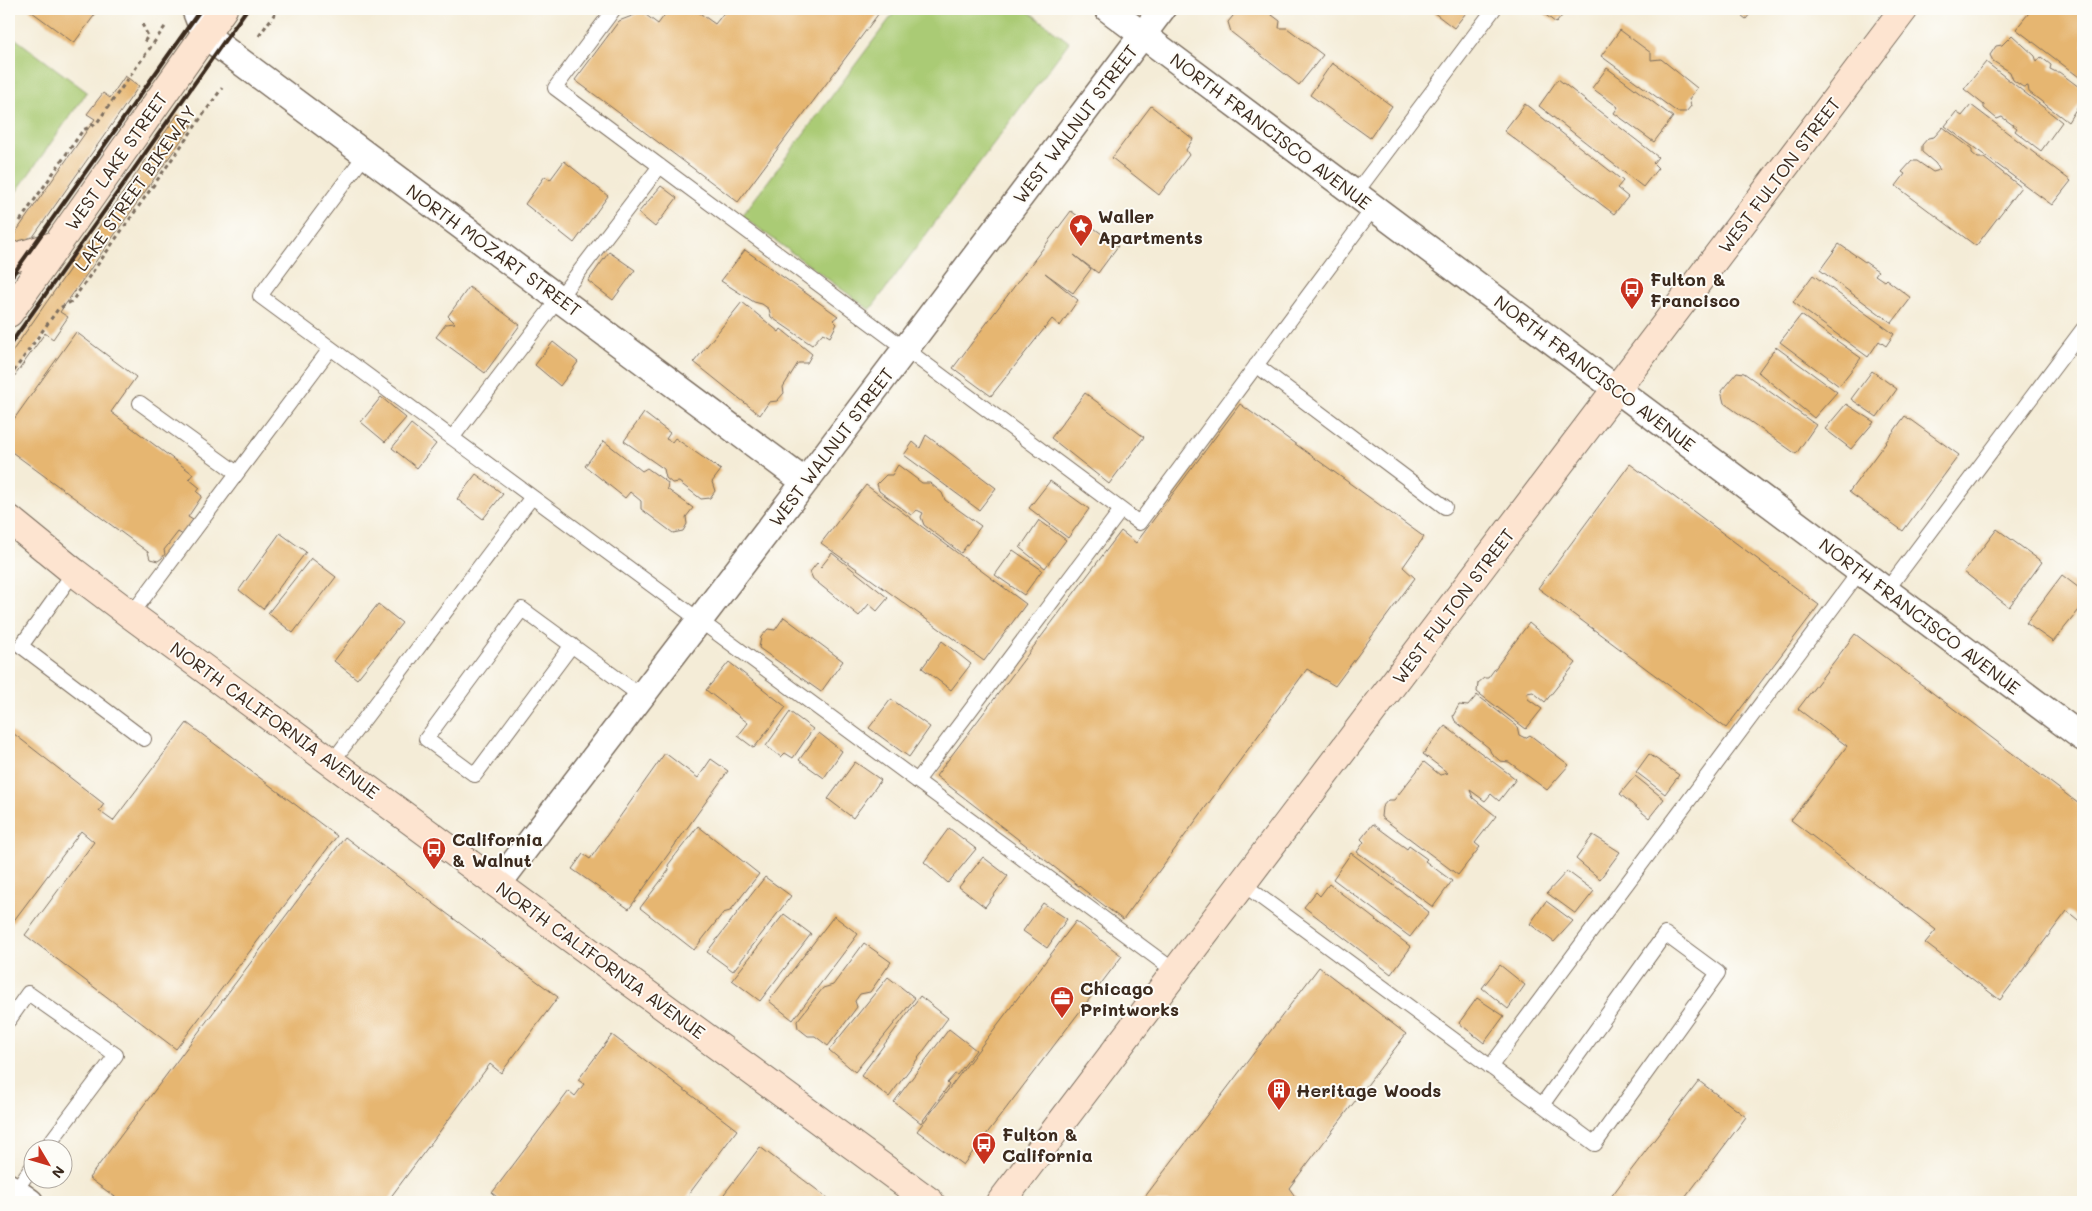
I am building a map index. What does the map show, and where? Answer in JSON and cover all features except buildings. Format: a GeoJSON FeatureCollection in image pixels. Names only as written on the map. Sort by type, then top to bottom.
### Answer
{"type":"FeatureCollection","features":[{"type":"Feature","properties":{"kind":"street","name":"WEST LAKE STREET"},"geometry":{"type":"LineString","coordinates":[[9,313],[223,9]]}},
{"type":"Feature","properties":{"kind":"street","name":"NORTH FRANCISCO AVENUE"},"geometry":{"type":"LineString","coordinates":[[1108,9],[2083,738]]}},
{"type":"Feature","properties":{"kind":"street","name":"WEST WALNUT STREET"},"geometry":{"type":"LineString","coordinates":[[498,884],[700,621],[1162,9]]}},
{"type":"Feature","properties":{"kind":"street","name":"WEST FULTON STREET"},"geometry":{"type":"LineString","coordinates":[[1001,1202],[1904,9]]}},
{"type":"Feature","properties":{"kind":"street"},"geometry":{"type":"LineString","coordinates":[[184,13],[204,35]]}},
{"type":"Feature","properties":{"kind":"street","name":"NORTH MOZART STREET"},"geometry":{"type":"LineString","coordinates":[[204,35],[805,482]]}},
{"type":"Feature","properties":{"kind":"street"},"geometry":{"type":"LineString","coordinates":[[9,259],[56,245]]}},
{"type":"Feature","properties":{"kind":"street","name":"NORTH CALIFORNIA AVENUE"},"geometry":{"type":"LineString","coordinates":[[9,520],[131,615],[930,1202]]}},
{"type":"Feature","properties":{"kind":"lane"},"geometry":{"type":"LineString","coordinates":[[614,9],[555,88],[1139,523],[1256,365],[1494,9]]}},
{"type":"Feature","properties":{"kind":"lane"},"geometry":{"type":"LineString","coordinates":[[365,155],[260,296],[1176,972]]}},
{"type":"Feature","properties":{"kind":"lane"},"geometry":{"type":"LineString","coordinates":[[452,438],[660,166]]}},
{"type":"Feature","properties":{"kind":"lane"},"geometry":{"type":"LineString","coordinates":[[1886,591],[2083,329]]}},
{"type":"Feature","properties":{"kind":"lane"},"geometry":{"type":"LineString","coordinates":[[131,615],[330,349]]}},
{"type":"Feature","properties":{"kind":"lane"},"geometry":{"type":"LineString","coordinates":[[1256,365],[1445,507]]}},
{"type":"Feature","properties":{"kind":"lane"},"geometry":{"type":"LineString","coordinates":[[140,403],[237,473]]}},
{"type":"Feature","properties":{"kind":"lane"},"geometry":{"type":"LineString","coordinates":[[332,762],[532,497]]}},
{"type":"Feature","properties":{"kind":"lane"},"geometry":{"type":"LineString","coordinates":[[917,781],[1121,510]]}},
{"type":"Feature","properties":{"kind":"lane"},"geometry":{"type":"LineString","coordinates":[[1490,1067],[1860,571]]}},
{"type":"Feature","properties":{"kind":"lane"},"geometry":{"type":"LineString","coordinates":[[74,572],[21,646],[144,739]]}},
{"type":"Feature","properties":{"kind":"lane"},"geometry":{"type":"LineString","coordinates":[[572,645],[475,775],[426,739],[522,609],[572,645],[641,696]]}},
{"type":"Feature","properties":{"kind":"lane"},"geometry":{"type":"LineString","coordinates":[[1243,884],[1490,1067],[1595,1144],[1718,972],[1665,934],[1542,1105]]}},
{"type":"Feature","properties":{"kind":"lane"},"geometry":{"type":"LineString","coordinates":[[9,1020],[28,992],[116,1055],[54,1138]]}},
{"type":"Feature","properties":{"kind":"path","name":"LAKE STREET BIKEWAY"},"geometry":{"type":"LineString","coordinates":[[9,378],[58,309],[72,301],[278,9]]}},
{"type":"Feature","properties":{"kind":"path"},"geometry":{"type":"LineString","coordinates":[[19,222],[83,130],[96,124],[184,13]]}},
{"type":"Feature","properties":{"kind":"path"},"geometry":{"type":"LineString","coordinates":[[142,24],[148,36],[144,42]]}},
{"type":"Feature","properties":{"kind":"green space"},"geometry":{"type":"Polygon","coordinates":[[[897,9],[1025,9],[1069,42],[870,310],[742,216],[897,9]]]}},
{"type":"Feature","properties":{"kind":"green space"},"geometry":{"type":"Polygon","coordinates":[[[9,34],[87,92],[9,202],[9,34]]]}},
{"type":"Feature","properties":{"kind":"railway"},"geometry":{"type":"LineString","coordinates":[[9,280],[201,9]]}},
{"type":"Feature","properties":{"kind":"railway"},"geometry":{"type":"LineString","coordinates":[[9,346],[247,9]]}},
{"type":"Feature","properties":{"kind":"place","name":"Waller Apartments"},"geometry":{"type":"Point","coordinates":[1081,247]}},
{"type":"Feature","properties":{"kind":"place","name":"Fulton & Francisco"},"geometry":{"type":"Point","coordinates":[1632,310]}},
{"type":"Feature","properties":{"kind":"place","name":"California & Walnut"},"geometry":{"type":"Point","coordinates":[434,870]}},
{"type":"Feature","properties":{"kind":"place","name":"Chicago Printworks"},"geometry":{"type":"Point","coordinates":[1062,1019]}},
{"type":"Feature","properties":{"kind":"place","name":"Heritage Woods"},"geometry":{"type":"Point","coordinates":[1279,1111]}},
{"type":"Feature","properties":{"kind":"place","name":"Fulton & California"},"geometry":{"type":"Point","coordinates":[984,1165]}}]}
